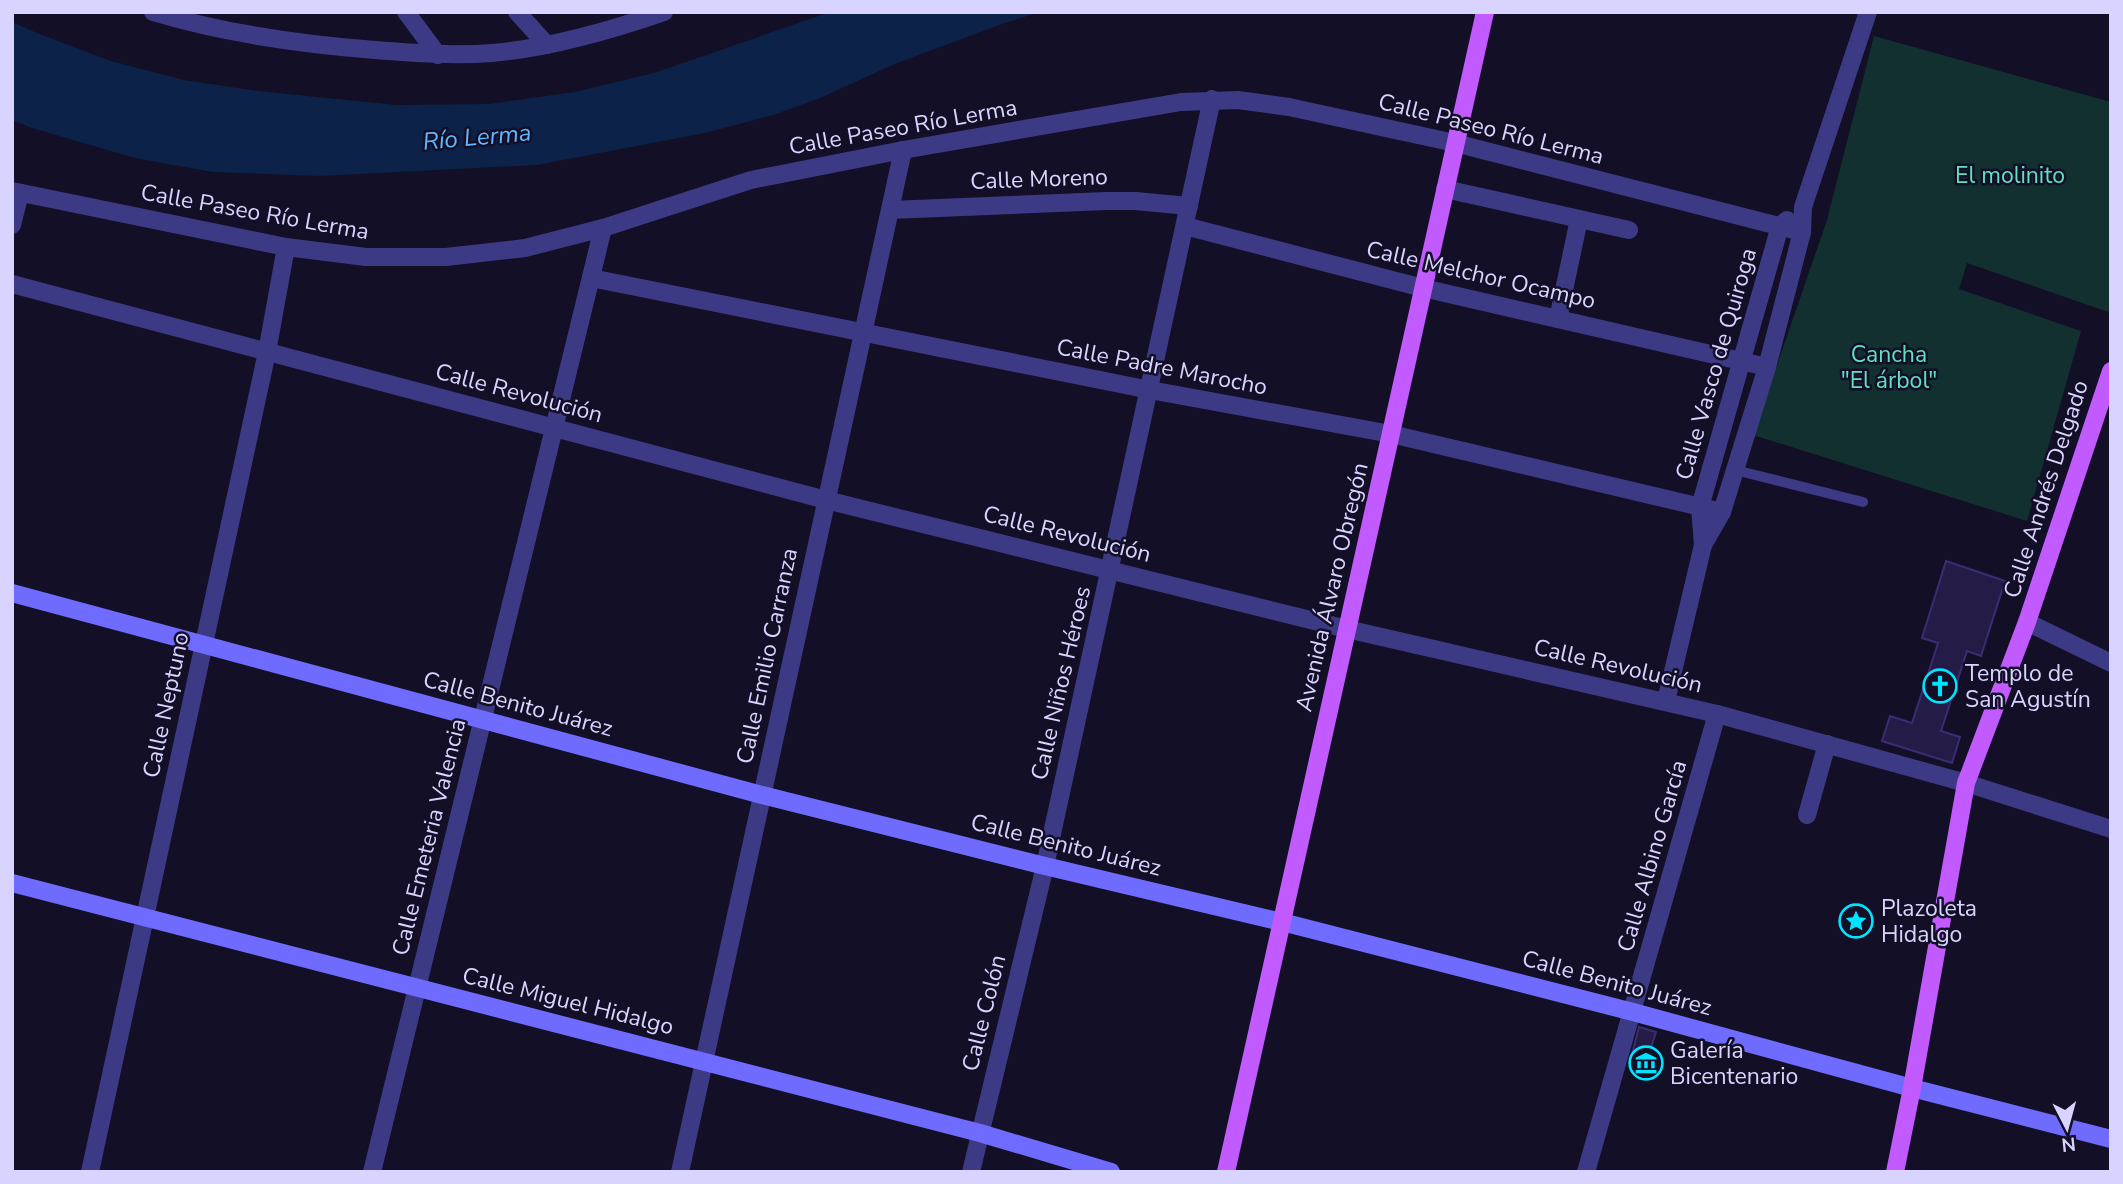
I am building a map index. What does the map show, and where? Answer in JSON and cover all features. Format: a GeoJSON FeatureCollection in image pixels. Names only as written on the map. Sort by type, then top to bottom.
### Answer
{"type":"FeatureCollection","features":[{"type":"Feature","properties":{"kind":"main road","name":"Avenida Álvaro Obregón"},"geometry":{"type":"LineString","coordinates":[[1226,1172],[1485,12]]}},
{"type":"Feature","properties":{"kind":"main road","name":"Calle Andrés Delgado"},"geometry":{"type":"LineString","coordinates":[[1895,1172],[1966,783],[2027,622],[2111,371]]}},
{"type":"Feature","properties":{"kind":"street"},"geometry":{"type":"LineString","coordinates":[[153,12],[181,20],[309,44],[438,55],[493,53],[547,45],[664,12]]}},
{"type":"Feature","properties":{"kind":"street"},"geometry":{"type":"LineString","coordinates":[[406,12],[438,55]]}},
{"type":"Feature","properties":{"kind":"street"},"geometry":{"type":"LineString","coordinates":[[518,12],[547,45]]}},
{"type":"Feature","properties":{"kind":"street","name":"Calle Vasco de Quiroga"},"geometry":{"type":"LineString","coordinates":[[1666,701],[1703,545],[1722,512],[1767,367],[1802,232],[1803,207],[1868,12]]}},
{"type":"Feature","properties":{"kind":"street","name":"Calle Paseo Río Lerma"},"geometry":{"type":"LineString","coordinates":[[16,192],[286,247],[366,257],[446,257],[525,248],[603,228],[751,180],[903,150],[1212,99],[1264,102],[1455,144],[1802,232]]}},
{"type":"Feature","properties":{"kind":"street","name":"Calle Niños Héroes"},"geometry":{"type":"LineString","coordinates":[[1045,866],[1212,99]]}},
{"type":"Feature","properties":{"kind":"street","name":"Calle Emilio Carranza"},"geometry":{"type":"LineString","coordinates":[[680,1172],[903,150]]}},
{"type":"Feature","properties":{"kind":"street"},"geometry":{"type":"LineString","coordinates":[[1445,189],[1629,230]]}},
{"type":"Feature","properties":{"kind":"street"},"geometry":{"type":"LineString","coordinates":[[12,225],[16,192]]}},
{"type":"Feature","properties":{"kind":"street","name":"Calle Moreno"},"geometry":{"type":"LineString","coordinates":[[890,210],[1106,201],[1189,206]]}},
{"type":"Feature","properties":{"kind":"street","name":"Calle Vasco de Quiroga"},"geometry":{"type":"LineString","coordinates":[[1703,545],[1700,507],[1780,226],[1803,207]]}},
{"type":"Feature","properties":{"kind":"street"},"geometry":{"type":"LineString","coordinates":[[1558,319],[1579,219]]}},
{"type":"Feature","properties":{"kind":"street","name":"Calle Melchor Ocampo"},"geometry":{"type":"LineString","coordinates":[[1185,226],[1423,288],[1767,367]]}},
{"type":"Feature","properties":{"kind":"street","name":"Calle Emeteria Valencia"},"geometry":{"type":"LineString","coordinates":[[372,1172],[603,228]]}},
{"type":"Feature","properties":{"kind":"street","name":"Calle Neptuno"},"geometry":{"type":"LineString","coordinates":[[90,1172],[267,352],[286,247]]}},
{"type":"Feature","properties":{"kind":"street","name":"Calle Padre Marocho"},"geometry":{"type":"LineString","coordinates":[[591,278],[1150,390],[1391,434],[1722,512]]}},
{"type":"Feature","properties":{"kind":"street","name":"Calle Revolución"},"geometry":{"type":"LineString","coordinates":[[12,284],[826,500],[1347,629],[1717,714],[1966,783],[2111,829]]}},
{"type":"Feature","properties":{"kind":"street","name":"Calle Benito Juárez"},"geometry":{"type":"LineString","coordinates":[[12,593],[762,795],[1282,922],[2111,1139]]}},
{"type":"Feature","properties":{"kind":"street"},"geometry":{"type":"LineString","coordinates":[[2027,622],[2111,663]]}},
{"type":"Feature","properties":{"kind":"street","name":"Calle Albino García"},"geometry":{"type":"LineString","coordinates":[[1586,1172],[1717,714]]}},
{"type":"Feature","properties":{"kind":"street"},"geometry":{"type":"LineString","coordinates":[[1807,815],[1827,744]]}},
{"type":"Feature","properties":{"kind":"street","name":"Calle Colón"},"geometry":{"type":"LineString","coordinates":[[971,1172],[1045,866]]}},
{"type":"Feature","properties":{"kind":"street","name":"Calle Miguel Hidalgo"},"geometry":{"type":"LineString","coordinates":[[12,883],[980,1133],[1111,1172]]}},
{"type":"Feature","properties":{"kind":"lane"},"geometry":{"type":"LineString","coordinates":[[1735,470],[1863,502]]}},
{"type":"Feature","properties":{"kind":"green space"},"geometry":{"type":"Polygon","coordinates":[[[1874,36],[2111,102],[2111,304],[2108,312],[1967,263],[1959,289],[2081,331],[2027,521],[1753,435],[1827,220],[1874,36]]]}},
{"type":"Feature","properties":{"kind":"water","name":"Río Lerma"},"geometry":{"type":"Polygon","coordinates":[[[830,12],[1040,12],[897,63],[818,99],[773,115],[705,133],[537,165],[319,176],[213,172],[135,158],[12,120],[12,22],[111,61],[184,80],[258,91],[396,105],[489,104],[574,92],[654,73],[830,12]]]}},
{"type":"Feature","properties":{"kind":"building","name":"Templo de San Agustín"},"geometry":{"type":"Polygon","coordinates":[[[1946,561],[2005,581],[1981,656],[1967,651],[1941,731],[1960,737],[1952,763],[1882,741],[1890,716],[1912,723],[1938,643],[1922,638],[1946,561]]]}},
{"type":"Feature","properties":{"kind":"building"},"geometry":{"type":"Polygon","coordinates":[[[1639,1027],[1656,1032],[1646,1063],[1631,1058],[1639,1027]]]}},
{"type":"Feature","properties":{"kind":"place","name":"Templo de San Agustín"},"geometry":{"type":"Point","coordinates":[1940,686]}},
{"type":"Feature","properties":{"kind":"place","name":"Plazoleta Hidalgo"},"geometry":{"type":"Point","coordinates":[1856,921]}},
{"type":"Feature","properties":{"kind":"place","name":"Galería Bicentenario"},"geometry":{"type":"Point","coordinates":[1646,1063]}},
{"type":"Feature","properties":{"kind":"park label","name":"El molinito"},"geometry":{"type":"Point","coordinates":[2010,175]}},
{"type":"Feature","properties":{"kind":"park label","name":"Cancha \"El árbol\""},"geometry":{"type":"Point","coordinates":[1889,367]}}]}
